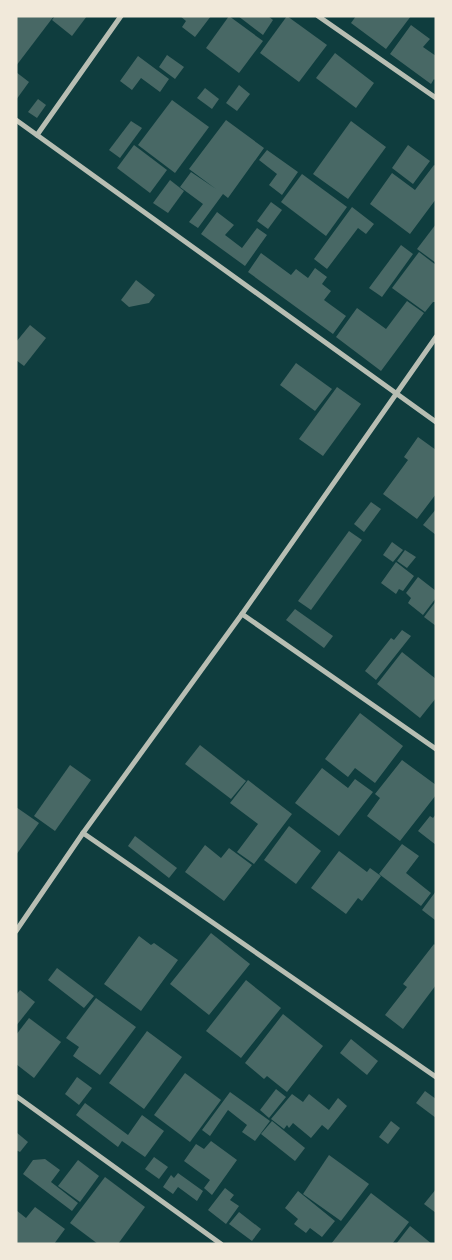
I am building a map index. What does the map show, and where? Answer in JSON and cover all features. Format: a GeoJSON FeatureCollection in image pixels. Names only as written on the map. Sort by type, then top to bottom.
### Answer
{"type":"FeatureCollection","features":[{"type":"Feature","properties":{"kind":"street"},"geometry":{"type":"LineString","coordinates":[[37,135],[121,16]]}},
{"type":"Feature","properties":{"kind":"street"},"geometry":{"type":"LineString","coordinates":[[318,16],[436,98]]}},
{"type":"Feature","properties":{"kind":"street"},"geometry":{"type":"LineString","coordinates":[[16,120],[436,422]]}},
{"type":"Feature","properties":{"kind":"street"},"geometry":{"type":"LineString","coordinates":[[16,931],[83,833],[242,614],[436,337]]}},
{"type":"Feature","properties":{"kind":"street"},"geometry":{"type":"LineString","coordinates":[[242,614],[436,749]]}},
{"type":"Feature","properties":{"kind":"street"},"geometry":{"type":"LineString","coordinates":[[83,833],[436,1077]]}},
{"type":"Feature","properties":{"kind":"street"},"geometry":{"type":"LineString","coordinates":[[16,1096],[221,1244]]}},
{"type":"Feature","properties":{"kind":"building"},"geometry":{"type":"Polygon","coordinates":[[[16,16],[54,16],[16,66],[16,16]]]}},
{"type":"Feature","properties":{"kind":"building"},"geometry":{"type":"Polygon","coordinates":[[[55,16],[87,16],[72,36],[52,20],[55,16]]]}},
{"type":"Feature","properties":{"kind":"building"},"geometry":{"type":"Polygon","coordinates":[[[180,16],[211,16],[195,37],[182,27],[186,21],[180,16]]]}},
{"type":"Feature","properties":{"kind":"building"},"geometry":{"type":"Polygon","coordinates":[[[229,16],[263,41],[239,73],[206,48],[229,16]]]}},
{"type":"Feature","properties":{"kind":"building"},"geometry":{"type":"Polygon","coordinates":[[[238,16],[268,16],[273,20],[263,35],[238,16]]]}},
{"type":"Feature","properties":{"kind":"building"},"geometry":{"type":"Polygon","coordinates":[[[287,16],[327,45],[299,82],[260,53],[287,16]]]}},
{"type":"Feature","properties":{"kind":"building"},"geometry":{"type":"Polygon","coordinates":[[[356,16],[411,16],[386,49],[351,23],[356,16]]]}},
{"type":"Feature","properties":{"kind":"building"},"geometry":{"type":"Polygon","coordinates":[[[411,25],[430,39],[423,47],[436,56],[436,81],[434,79],[431,84],[390,54],[411,25]]]}},
{"type":"Feature","properties":{"kind":"building"},"geometry":{"type":"Polygon","coordinates":[[[335,53],[374,83],[356,108],[316,78],[335,53]]]}},
{"type":"Feature","properties":{"kind":"building"},"geometry":{"type":"Polygon","coordinates":[[[167,55],[184,67],[175,79],[159,67],[167,55]]]}},
{"type":"Feature","properties":{"kind":"building"},"geometry":{"type":"Polygon","coordinates":[[[138,56],[169,79],[160,92],[141,78],[132,90],[120,81],[138,56]]]}},
{"type":"Feature","properties":{"kind":"building"},"geometry":{"type":"Polygon","coordinates":[[[16,72],[29,82],[16,100],[16,72]]]}},
{"type":"Feature","properties":{"kind":"building"},"geometry":{"type":"Polygon","coordinates":[[[239,85],[250,94],[237,111],[226,103],[239,85]]]}},
{"type":"Feature","properties":{"kind":"building"},"geometry":{"type":"Polygon","coordinates":[[[205,88],[219,99],[212,109],[197,98],[205,88]]]}},
{"type":"Feature","properties":{"kind":"building"},"geometry":{"type":"Polygon","coordinates":[[[38,99],[46,105],[37,118],[28,112],[38,99]]]}},
{"type":"Feature","properties":{"kind":"building"},"geometry":{"type":"Polygon","coordinates":[[[172,100],[209,127],[175,173],[138,145],[172,100]]]}},
{"type":"Feature","properties":{"kind":"building"},"geometry":{"type":"Polygon","coordinates":[[[226,120],[264,148],[228,198],[223,194],[198,228],[189,222],[203,204],[180,187],[191,172],[216,189],[189,169],[226,120]]]}},
{"type":"Feature","properties":{"kind":"building"},"geometry":{"type":"Polygon","coordinates":[[[131,121],[142,128],[120,158],[109,150],[131,121]]]}},
{"type":"Feature","properties":{"kind":"building"},"geometry":{"type":"Polygon","coordinates":[[[351,121],[386,147],[348,199],[313,174],[351,121]]]}},
{"type":"Feature","properties":{"kind":"building"},"geometry":{"type":"Polygon","coordinates":[[[134,145],[167,170],[150,193],[117,168],[134,145]]]}},
{"type":"Feature","properties":{"kind":"building"},"geometry":{"type":"Polygon","coordinates":[[[408,145],[430,161],[413,184],[392,168],[408,145]]]}},
{"type":"Feature","properties":{"kind":"building"},"geometry":{"type":"Polygon","coordinates":[[[267,150],[298,172],[282,195],[269,185],[277,174],[259,160],[267,150]]]}},
{"type":"Feature","properties":{"kind":"building"},"geometry":{"type":"Polygon","coordinates":[[[434,165],[436,166],[436,199],[410,234],[370,204],[392,173],[415,190],[434,165]]]}},
{"type":"Feature","properties":{"kind":"building"},"geometry":{"type":"Polygon","coordinates":[[[302,174],[347,207],[326,236],[281,202],[302,174]]]}},
{"type":"Feature","properties":{"kind":"building"},"geometry":{"type":"Polygon","coordinates":[[[170,180],[184,191],[168,213],[153,203],[170,180]]]}},
{"type":"Feature","properties":{"kind":"building"},"geometry":{"type":"Polygon","coordinates":[[[271,202],[282,210],[268,229],[257,221],[271,202]]]}},
{"type":"Feature","properties":{"kind":"building"},"geometry":{"type":"Polygon","coordinates":[[[352,207],[374,224],[366,234],[358,228],[327,269],[314,259],[352,207]]]}},
{"type":"Feature","properties":{"kind":"building"},"geometry":{"type":"Polygon","coordinates":[[[217,212],[234,225],[225,235],[242,248],[257,228],[267,235],[245,266],[201,234],[217,212]]]}},
{"type":"Feature","properties":{"kind":"building"},"geometry":{"type":"Polygon","coordinates":[[[436,224],[436,263],[417,249],[436,224]]]}},
{"type":"Feature","properties":{"kind":"building"},"geometry":{"type":"Polygon","coordinates":[[[401,245],[413,254],[382,297],[369,288],[401,245]]]}},
{"type":"Feature","properties":{"kind":"building"},"geometry":{"type":"Polygon","coordinates":[[[419,252],[436,265],[436,302],[433,302],[425,312],[392,288],[419,252]]]}},
{"type":"Feature","properties":{"kind":"building"},"geometry":{"type":"Polygon","coordinates":[[[261,253],[291,275],[296,269],[308,278],[315,268],[327,277],[322,284],[331,291],[324,300],[346,316],[333,334],[248,272],[261,253]]]}},
{"type":"Feature","properties":{"kind":"building"},"geometry":{"type":"Polygon","coordinates":[[[136,280],[155,295],[149,303],[129,307],[121,300],[136,280]]]}},
{"type":"Feature","properties":{"kind":"building"},"geometry":{"type":"Polygon","coordinates":[[[407,301],[424,313],[381,371],[336,337],[357,308],[386,329],[407,301]]]}},
{"type":"Feature","properties":{"kind":"building"},"geometry":{"type":"Polygon","coordinates":[[[30,325],[46,338],[24,366],[16,360],[16,342],[30,325]]]}},
{"type":"Feature","properties":{"kind":"building"},"geometry":{"type":"Polygon","coordinates":[[[296,363],[332,389],[315,411],[280,385],[296,363]]]}},
{"type":"Feature","properties":{"kind":"building"},"geometry":{"type":"Polygon","coordinates":[[[337,387],[361,404],[323,456],[299,439],[337,387]]]}},
{"type":"Feature","properties":{"kind":"building"},"geometry":{"type":"Polygon","coordinates":[[[418,437],[436,450],[436,494],[417,519],[383,494],[408,460],[404,457],[418,437]]]}},
{"type":"Feature","properties":{"kind":"building"},"geometry":{"type":"Polygon","coordinates":[[[371,502],[381,509],[364,532],[354,524],[371,502]]]}},
{"type":"Feature","properties":{"kind":"building"},"geometry":{"type":"Polygon","coordinates":[[[436,509],[436,535],[423,525],[436,509]]]}},
{"type":"Feature","properties":{"kind":"building"},"geometry":{"type":"Polygon","coordinates":[[[349,531],[362,540],[311,610],[298,601],[349,531]]]}},
{"type":"Feature","properties":{"kind":"building"},"geometry":{"type":"Polygon","coordinates":[[[392,542],[403,550],[393,562],[383,555],[392,542]]]}},
{"type":"Feature","properties":{"kind":"building"},"geometry":{"type":"Polygon","coordinates":[[[405,550],[416,557],[407,568],[397,561],[405,550]]]}},
{"type":"Feature","properties":{"kind":"building"},"geometry":{"type":"Polygon","coordinates":[[[396,562],[414,576],[403,591],[399,589],[396,594],[381,583],[396,562]]]}},
{"type":"Feature","properties":{"kind":"building"},"geometry":{"type":"Polygon","coordinates":[[[418,577],[436,591],[436,598],[423,615],[408,603],[411,598],[406,593],[418,577]]]}},
{"type":"Feature","properties":{"kind":"building"},"geometry":{"type":"Polygon","coordinates":[[[436,601],[436,626],[424,617],[436,601]]]}},
{"type":"Feature","properties":{"kind":"building"},"geometry":{"type":"Polygon","coordinates":[[[295,609],[333,636],[324,648],[286,620],[295,609]]]}},
{"type":"Feature","properties":{"kind":"building"},"geometry":{"type":"Polygon","coordinates":[[[402,630],[411,636],[376,680],[365,671],[391,638],[394,640],[402,630]]]}},
{"type":"Feature","properties":{"kind":"building"},"geometry":{"type":"Polygon","coordinates":[[[402,652],[436,679],[436,698],[420,718],[377,684],[402,652]]]}},
{"type":"Feature","properties":{"kind":"building"},"geometry":{"type":"Polygon","coordinates":[[[360,713],[403,746],[375,783],[355,768],[348,777],[325,759],[360,713]]]}},
{"type":"Feature","properties":{"kind":"building"},"geometry":{"type":"Polygon","coordinates":[[[200,745],[246,781],[231,799],[185,764],[200,745]]]}},
{"type":"Feature","properties":{"kind":"building"},"geometry":{"type":"Polygon","coordinates":[[[402,760],[436,785],[436,795],[400,841],[367,816],[380,798],[375,794],[402,760]]]}},
{"type":"Feature","properties":{"kind":"building"},"geometry":{"type":"Polygon","coordinates":[[[70,765],[91,780],[55,831],[34,816],[70,765]]]}},
{"type":"Feature","properties":{"kind":"building"},"geometry":{"type":"Polygon","coordinates":[[[322,768],[348,788],[355,779],[373,792],[339,836],[295,803],[322,768]]]}},
{"type":"Feature","properties":{"kind":"building"},"geometry":{"type":"Polygon","coordinates":[[[248,780],[292,814],[254,864],[237,852],[258,824],[230,803],[248,780]]]}},
{"type":"Feature","properties":{"kind":"building"},"geometry":{"type":"Polygon","coordinates":[[[16,807],[39,823],[16,855],[16,807]]]}},
{"type":"Feature","properties":{"kind":"building"},"geometry":{"type":"Polygon","coordinates":[[[436,814],[436,845],[418,831],[430,816],[433,818],[436,814]]]}},
{"type":"Feature","properties":{"kind":"building"},"geometry":{"type":"Polygon","coordinates":[[[289,826],[321,851],[296,884],[264,860],[289,826]]]}},
{"type":"Feature","properties":{"kind":"building"},"geometry":{"type":"Polygon","coordinates":[[[135,836],[177,868],[169,878],[128,846],[135,836]]]}},
{"type":"Feature","properties":{"kind":"building"},"geometry":{"type":"Polygon","coordinates":[[[402,844],[419,856],[406,873],[431,893],[421,906],[379,874],[402,844]]]}},
{"type":"Feature","properties":{"kind":"building"},"geometry":{"type":"Polygon","coordinates":[[[205,845],[221,858],[229,848],[252,865],[224,901],[185,872],[205,845]]]}},
{"type":"Feature","properties":{"kind":"building"},"geometry":{"type":"Polygon","coordinates":[[[339,851],[367,872],[370,868],[381,876],[362,901],[358,898],[346,914],[311,888],[339,851]]]}},
{"type":"Feature","properties":{"kind":"building"},"geometry":{"type":"Polygon","coordinates":[[[436,891],[436,919],[435,920],[422,910],[436,891]]]}},
{"type":"Feature","properties":{"kind":"building"},"geometry":{"type":"Polygon","coordinates":[[[211,933],[250,964],[209,1015],[170,984],[211,933]]]}},
{"type":"Feature","properties":{"kind":"building"},"geometry":{"type":"Polygon","coordinates":[[[139,936],[151,945],[154,943],[178,960],[141,1011],[104,984],[139,936]]]}},
{"type":"Feature","properties":{"kind":"building"},"geometry":{"type":"Polygon","coordinates":[[[434,944],[436,946],[436,985],[403,1029],[385,1015],[407,987],[403,984],[434,944]]]}},
{"type":"Feature","properties":{"kind":"building"},"geometry":{"type":"Polygon","coordinates":[[[57,968],[94,996],[84,1008],[48,980],[57,968]]]}},
{"type":"Feature","properties":{"kind":"building"},"geometry":{"type":"Polygon","coordinates":[[[246,980],[281,1008],[241,1058],[206,1031],[246,980]]]}},
{"type":"Feature","properties":{"kind":"building"},"geometry":{"type":"Polygon","coordinates":[[[20,990],[35,1002],[16,1026],[16,995],[20,990]]]}},
{"type":"Feature","properties":{"kind":"building"},"geometry":{"type":"Polygon","coordinates":[[[96,998],[136,1027],[100,1075],[73,1056],[79,1047],[66,1038],[96,998]]]}},
{"type":"Feature","properties":{"kind":"building"},"geometry":{"type":"Polygon","coordinates":[[[283,1014],[323,1046],[287,1092],[267,1076],[264,1079],[245,1063],[283,1014]]]}},
{"type":"Feature","properties":{"kind":"building"},"geometry":{"type":"Polygon","coordinates":[[[29,1018],[61,1042],[34,1078],[16,1064],[16,1035],[29,1018]]]}},
{"type":"Feature","properties":{"kind":"building"},"geometry":{"type":"Polygon","coordinates":[[[147,1031],[182,1057],[144,1109],[109,1083],[147,1031]]]}},
{"type":"Feature","properties":{"kind":"building"},"geometry":{"type":"Polygon","coordinates":[[[351,1039],[378,1061],[367,1075],[340,1053],[351,1039]]]}},
{"type":"Feature","properties":{"kind":"building"},"geometry":{"type":"Polygon","coordinates":[[[185,1073],[221,1100],[190,1142],[154,1115],[185,1073]]]}},
{"type":"Feature","properties":{"kind":"building"},"geometry":{"type":"Polygon","coordinates":[[[77,1077],[92,1088],[79,1105],[65,1094],[77,1077]]]}},
{"type":"Feature","properties":{"kind":"building"},"geometry":{"type":"Polygon","coordinates":[[[276,1089],[286,1097],[269,1118],[260,1110],[276,1089]]]}},
{"type":"Feature","properties":{"kind":"building"},"geometry":{"type":"Polygon","coordinates":[[[425,1091],[436,1099],[436,1118],[416,1103],[425,1091]]]}},
{"type":"Feature","properties":{"kind":"building"},"geometry":{"type":"Polygon","coordinates":[[[230,1092],[270,1121],[255,1141],[242,1132],[247,1125],[228,1110],[210,1136],[202,1130],[230,1092]]]}},
{"type":"Feature","properties":{"kind":"building"},"geometry":{"type":"Polygon","coordinates":[[[292,1094],[303,1102],[309,1094],[329,1110],[338,1098],[347,1106],[328,1130],[322,1125],[311,1138],[293,1123],[289,1128],[287,1125],[284,1129],[271,1119],[292,1094]]]}},
{"type":"Feature","properties":{"kind":"building"},"geometry":{"type":"Polygon","coordinates":[[[85,1103],[128,1135],[142,1115],[164,1131],[145,1157],[122,1141],[118,1147],[76,1115],[85,1103]]]}},
{"type":"Feature","properties":{"kind":"building"},"geometry":{"type":"Polygon","coordinates":[[[272,1121],[305,1148],[295,1161],[261,1134],[272,1121]]]}},
{"type":"Feature","properties":{"kind":"building"},"geometry":{"type":"Polygon","coordinates":[[[391,1121],[400,1128],[388,1144],[379,1137],[391,1121]]]}},
{"type":"Feature","properties":{"kind":"building"},"geometry":{"type":"Polygon","coordinates":[[[16,1132],[28,1142],[20,1152],[16,1150],[16,1132]]]}},
{"type":"Feature","properties":{"kind":"building"},"geometry":{"type":"Polygon","coordinates":[[[211,1141],[237,1160],[212,1195],[204,1188],[210,1180],[184,1161],[196,1144],[204,1149],[211,1141]]]}},
{"type":"Feature","properties":{"kind":"building"},"geometry":{"type":"Polygon","coordinates":[[[329,1155],[369,1184],[341,1221],[303,1194],[329,1155]]]}},
{"type":"Feature","properties":{"kind":"building"},"geometry":{"type":"Polygon","coordinates":[[[154,1157],[168,1167],[159,1179],[145,1169],[154,1157]]]}},
{"type":"Feature","properties":{"kind":"building"},"geometry":{"type":"Polygon","coordinates":[[[45,1159],[60,1170],[51,1182],[78,1203],[72,1211],[23,1174],[33,1160],[45,1159]]]}},
{"type":"Feature","properties":{"kind":"building"},"geometry":{"type":"Polygon","coordinates":[[[78,1160],[99,1176],[80,1202],[58,1186],[78,1160]]]}},
{"type":"Feature","properties":{"kind":"building"},"geometry":{"type":"Polygon","coordinates":[[[178,1173],[203,1191],[197,1201],[178,1187],[173,1194],[163,1187],[171,1175],[174,1178],[178,1173]]]}},
{"type":"Feature","properties":{"kind":"building"},"geometry":{"type":"Polygon","coordinates":[[[105,1177],[145,1207],[118,1244],[98,1244],[70,1223],[105,1177]]]}},
{"type":"Feature","properties":{"kind":"building"},"geometry":{"type":"Polygon","coordinates":[[[225,1188],[234,1195],[230,1200],[239,1206],[226,1224],[208,1210],[225,1188]]]}},
{"type":"Feature","properties":{"kind":"building"},"geometry":{"type":"Polygon","coordinates":[[[436,1189],[436,1213],[424,1204],[436,1189]]]}},
{"type":"Feature","properties":{"kind":"building"},"geometry":{"type":"Polygon","coordinates":[[[298,1191],[335,1221],[322,1237],[310,1228],[306,1233],[294,1224],[298,1219],[285,1208],[298,1191]]]}},
{"type":"Feature","properties":{"kind":"building"},"geometry":{"type":"Polygon","coordinates":[[[371,1193],[409,1222],[392,1244],[331,1244],[371,1193]]]}},
{"type":"Feature","properties":{"kind":"building"},"geometry":{"type":"Polygon","coordinates":[[[35,1207],[65,1229],[54,1244],[16,1244],[16,1210],[26,1218],[35,1207]]]}},
{"type":"Feature","properties":{"kind":"building"},"geometry":{"type":"Polygon","coordinates":[[[239,1212],[261,1229],[252,1241],[229,1224],[239,1212]]]}},
{"type":"Feature","properties":{"kind":"building"},"geometry":{"type":"Polygon","coordinates":[[[410,1226],[432,1244],[396,1244],[410,1226]]]}}]}
